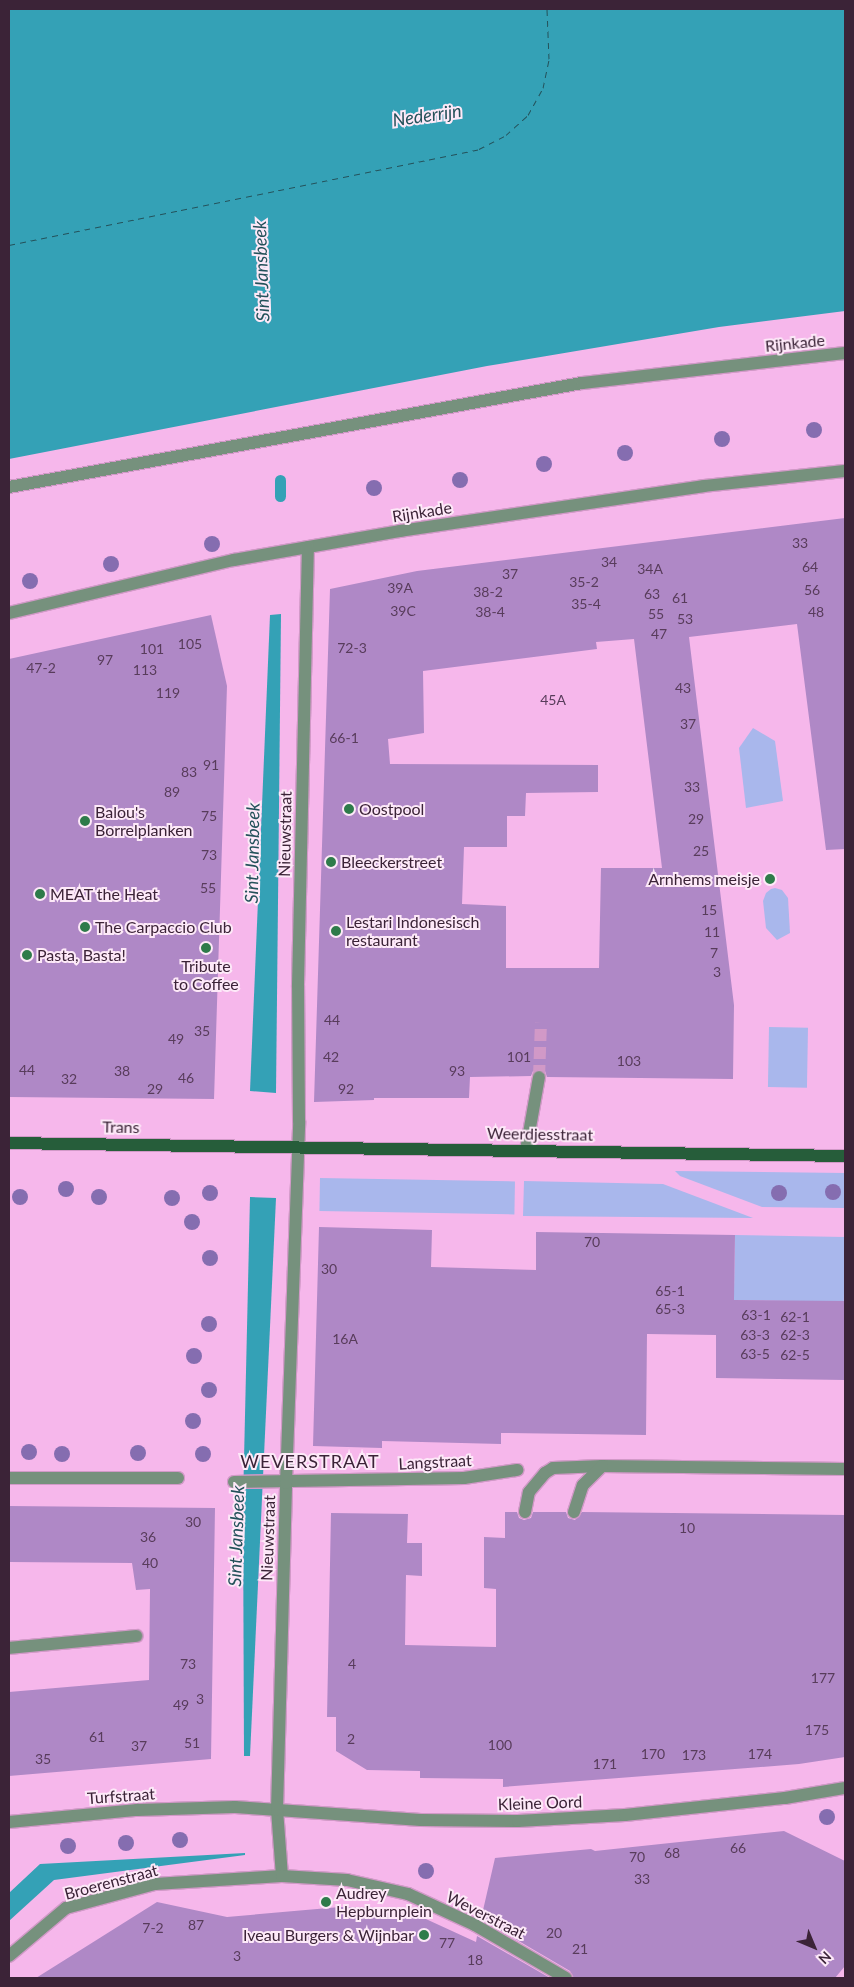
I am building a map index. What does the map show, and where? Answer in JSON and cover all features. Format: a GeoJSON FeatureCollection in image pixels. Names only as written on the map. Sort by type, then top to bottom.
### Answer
{"type":"FeatureCollection","features":[{"type":"Feature","properties":{"kind":"main road","name":"Trans"},"geometry":{"type":"LineString","coordinates":[[9,1142],[234,1145]]}},
{"type":"Feature","properties":{"kind":"main road","name":"Weerdjesstraat"},"geometry":{"type":"LineString","coordinates":[[234,1145],[845,1156]]}},
{"type":"Feature","properties":{"kind":"street","name":"Rijnkade"},"geometry":{"type":"LineString","coordinates":[[9,488],[582,383],[845,353]]}},
{"type":"Feature","properties":{"kind":"street","name":"Rijnkade"},"geometry":{"type":"LineString","coordinates":[[9,613],[234,560],[308,547],[704,486],[845,471]]}},
{"type":"Feature","properties":{"kind":"street","name":"Nieuwstraat"},"geometry":{"type":"LineString","coordinates":[[282,1876],[277,1810],[286,1483],[298,1171],[298,985],[308,547]]}},
{"type":"Feature","properties":{"kind":"street"},"geometry":{"type":"LineString","coordinates":[[526,1150],[539,1076]]}},
{"type":"Feature","properties":{"kind":"street"},"geometry":{"type":"LineString","coordinates":[[574,1512],[583,1485],[602,1466]]}},
{"type":"Feature","properties":{"kind":"street"},"geometry":{"type":"LineString","coordinates":[[525,1512],[529,1492],[545,1473],[553,1468],[602,1466],[845,1469]]}},
{"type":"Feature","properties":{"kind":"street","name":"Langstraat"},"geometry":{"type":"LineString","coordinates":[[237,1482],[286,1483],[464,1478],[517,1470]]}},
{"type":"Feature","properties":{"kind":"street"},"geometry":{"type":"LineString","coordinates":[[9,1478],[178,1478]]}},
{"type":"Feature","properties":{"kind":"street"},"geometry":{"type":"LineString","coordinates":[[9,1648],[136,1636]]}},
{"type":"Feature","properties":{"kind":"street","name":"Kleine Oord"},"geometry":{"type":"LineString","coordinates":[[235,1807],[421,1820],[518,1821],[634,1814],[785,1798],[845,1788]]}},
{"type":"Feature","properties":{"kind":"street","name":"Turfstraat"},"geometry":{"type":"LineString","coordinates":[[9,1822],[137,1810],[235,1807]]}},
{"type":"Feature","properties":{"kind":"street","name":"Weverstraat"},"geometry":{"type":"LineString","coordinates":[[238,1880],[282,1876],[347,1880],[408,1894],[475,1925],[566,1978]]}},
{"type":"Feature","properties":{"kind":"street","name":"Broerenstraat"},"geometry":{"type":"LineString","coordinates":[[9,1956],[66,1908],[155,1884],[238,1880]]}},
{"type":"Feature","properties":{"kind":"shaded area"},"geometry":{"type":"Polygon","coordinates":[[[753,728],[775,741],[783,801],[746,808],[739,748],[753,728]]]}},
{"type":"Feature","properties":{"kind":"shaded area"},"geometry":{"type":"Polygon","coordinates":[[[775,888],[782,890],[788,898],[790,933],[777,940],[766,928],[763,901],[766,893],[775,888]]]}},
{"type":"Feature","properties":{"kind":"shaded area"},"geometry":{"type":"Polygon","coordinates":[[[769,1027],[808,1028],[807,1088],[768,1087],[769,1027]]]}},
{"type":"Feature","properties":{"kind":"shaded area"},"geometry":{"type":"Polygon","coordinates":[[[675,1171],[845,1173],[845,1208],[762,1207],[680,1176],[675,1171]]]}},
{"type":"Feature","properties":{"kind":"shaded area"},"geometry":{"type":"Polygon","coordinates":[[[320,1178],[515,1181],[514,1214],[319,1211],[320,1178]]]}},
{"type":"Feature","properties":{"kind":"shaded area"},"geometry":{"type":"Polygon","coordinates":[[[524,1181],[663,1184],[753,1218],[523,1216],[524,1181]]]}},
{"type":"Feature","properties":{"kind":"shaded area"},"geometry":{"type":"Polygon","coordinates":[[[735,1235],[845,1237],[844,1302],[734,1300],[735,1235]]]}},
{"type":"Feature","properties":{"kind":"water","name":"Nederrijn"},"geometry":{"type":"Polygon","coordinates":[[[9,9],[845,9],[845,311],[719,327],[487,366],[9,459],[9,9]]]}},
{"type":"Feature","properties":{"kind":"water"},"geometry":{"type":"Polygon","coordinates":[[[281,614],[276,1093],[250,1091],[270,615],[281,614]]]}},
{"type":"Feature","properties":{"kind":"water"},"geometry":{"type":"Polygon","coordinates":[[[250,1197],[276,1198],[250,1756],[244,1756],[243,1503],[250,1197]]]}},
{"type":"Feature","properties":{"kind":"water"},"geometry":{"type":"Polygon","coordinates":[[[245,1853],[245,1855],[54,1880],[9,1921],[9,1893],[40,1864],[245,1853]]]}},
{"type":"Feature","properties":{"kind":"building"},"geometry":{"type":"Polygon","coordinates":[[[845,518],[845,849],[826,850],[797,624],[689,637],[734,1005],[733,1079],[547,1077],[545,1071],[540,1069],[533,1071],[531,1076],[470,1077],[469,1098],[374,1098],[374,1100],[314,1102],[330,589],[417,571],[845,518]],[[634,639],[596,642],[597,649],[423,671],[424,733],[388,739],[390,764],[598,765],[598,792],[526,793],[525,816],[507,816],[507,847],[464,847],[462,904],[506,906],[506,968],[599,968],[601,868],[662,868],[634,639]]]}},
{"type":"Feature","properties":{"kind":"building"},"geometry":{"type":"Polygon","coordinates":[[[211,615],[227,686],[214,1099],[9,1097],[9,659],[211,615]]]}},
{"type":"Feature","properties":{"kind":"building"},"geometry":{"type":"Polygon","coordinates":[[[319,1227],[432,1230],[431,1267],[536,1270],[536,1232],[735,1235],[734,1300],[845,1301],[845,1380],[716,1378],[716,1335],[647,1334],[646,1435],[501,1433],[501,1444],[382,1441],[382,1448],[313,1446],[319,1227]]]}},
{"type":"Feature","properties":{"kind":"building"},"geometry":{"type":"Polygon","coordinates":[[[9,1506],[215,1508],[211,1759],[9,1776],[9,1692],[149,1680],[150,1589],[136,1590],[132,1563],[9,1562],[9,1506]]]}},
{"type":"Feature","properties":{"kind":"building"},"geometry":{"type":"Polygon","coordinates":[[[505,1512],[517,1512],[519,1518],[524,1520],[531,1518],[533,1512],[566,1512],[568,1518],[575,1520],[582,1512],[845,1515],[845,1757],[799,1764],[503,1787],[503,1779],[420,1778],[420,1771],[367,1770],[336,1751],[336,1717],[327,1717],[331,1513],[408,1514],[407,1543],[422,1543],[422,1576],[406,1575],[405,1645],[496,1647],[496,1589],[484,1588],[484,1537],[505,1538],[505,1512]]]}},
{"type":"Feature","properties":{"kind":"building"},"geometry":{"type":"Polygon","coordinates":[[[784,1831],[845,1861],[845,1966],[835,1978],[574,1978],[570,1971],[481,1919],[495,1858],[591,1849],[595,1851],[784,1831]]]}},
{"type":"Feature","properties":{"kind":"building"},"geometry":{"type":"Polygon","coordinates":[[[157,1902],[227,1917],[340,1907],[394,1908],[415,1914],[476,1942],[477,1936],[550,1978],[36,1978],[157,1902]]]}},
{"type":"Feature","properties":{"kind":"waterway","name":"Sint Jansbeek"},"geometry":{"type":"LineString","coordinates":[[280,480],[280,496]]}},
{"type":"Feature","properties":{"kind":"ferry route"},"geometry":{"type":"LineString","coordinates":[[9,245],[479,149],[506,135],[528,115],[543,88],[549,59],[547,9]]}},
{"type":"Feature","properties":{"kind":"tunnel"},"geometry":{"type":"LineString","coordinates":[[539,1077],[541,1023]]}},
{"type":"Feature","properties":{"kind":"place","name":"Oostpool"},"geometry":{"type":"Point","coordinates":[349,809]}},
{"type":"Feature","properties":{"kind":"place","name":"Balou's Borrelplanken"},"geometry":{"type":"Point","coordinates":[85,821]}},
{"type":"Feature","properties":{"kind":"place","name":"Bleeckerstreet"},"geometry":{"type":"Point","coordinates":[331,862]}},
{"type":"Feature","properties":{"kind":"place","name":"Arnhems meisje"},"geometry":{"type":"Point","coordinates":[770,879]}},
{"type":"Feature","properties":{"kind":"place","name":"MEAT the Heat"},"geometry":{"type":"Point","coordinates":[40,894]}},
{"type":"Feature","properties":{"kind":"place","name":"The Carpaccio Club"},"geometry":{"type":"Point","coordinates":[85,927]}},
{"type":"Feature","properties":{"kind":"place","name":"Lestari Indonesisch restaurant"},"geometry":{"type":"Point","coordinates":[336,931]}},
{"type":"Feature","properties":{"kind":"place","name":"Tribute to Coffee"},"geometry":{"type":"Point","coordinates":[206,948]}},
{"type":"Feature","properties":{"kind":"place","name":"Pasta, Basta!"},"geometry":{"type":"Point","coordinates":[27,955]}},
{"type":"Feature","properties":{"kind":"place","name":"Audrey Hepburnplein"},"geometry":{"type":"Point","coordinates":[326,1902]}},
{"type":"Feature","properties":{"kind":"place","name":"Iveau Burgers & Wijnbar"},"geometry":{"type":"Point","coordinates":[424,1935]}},
{"type":"Feature","properties":{"kind":"district","name":"WEVERSTRAAT"},"geometry":{"type":"Point","coordinates":[310,1461]}}]}
